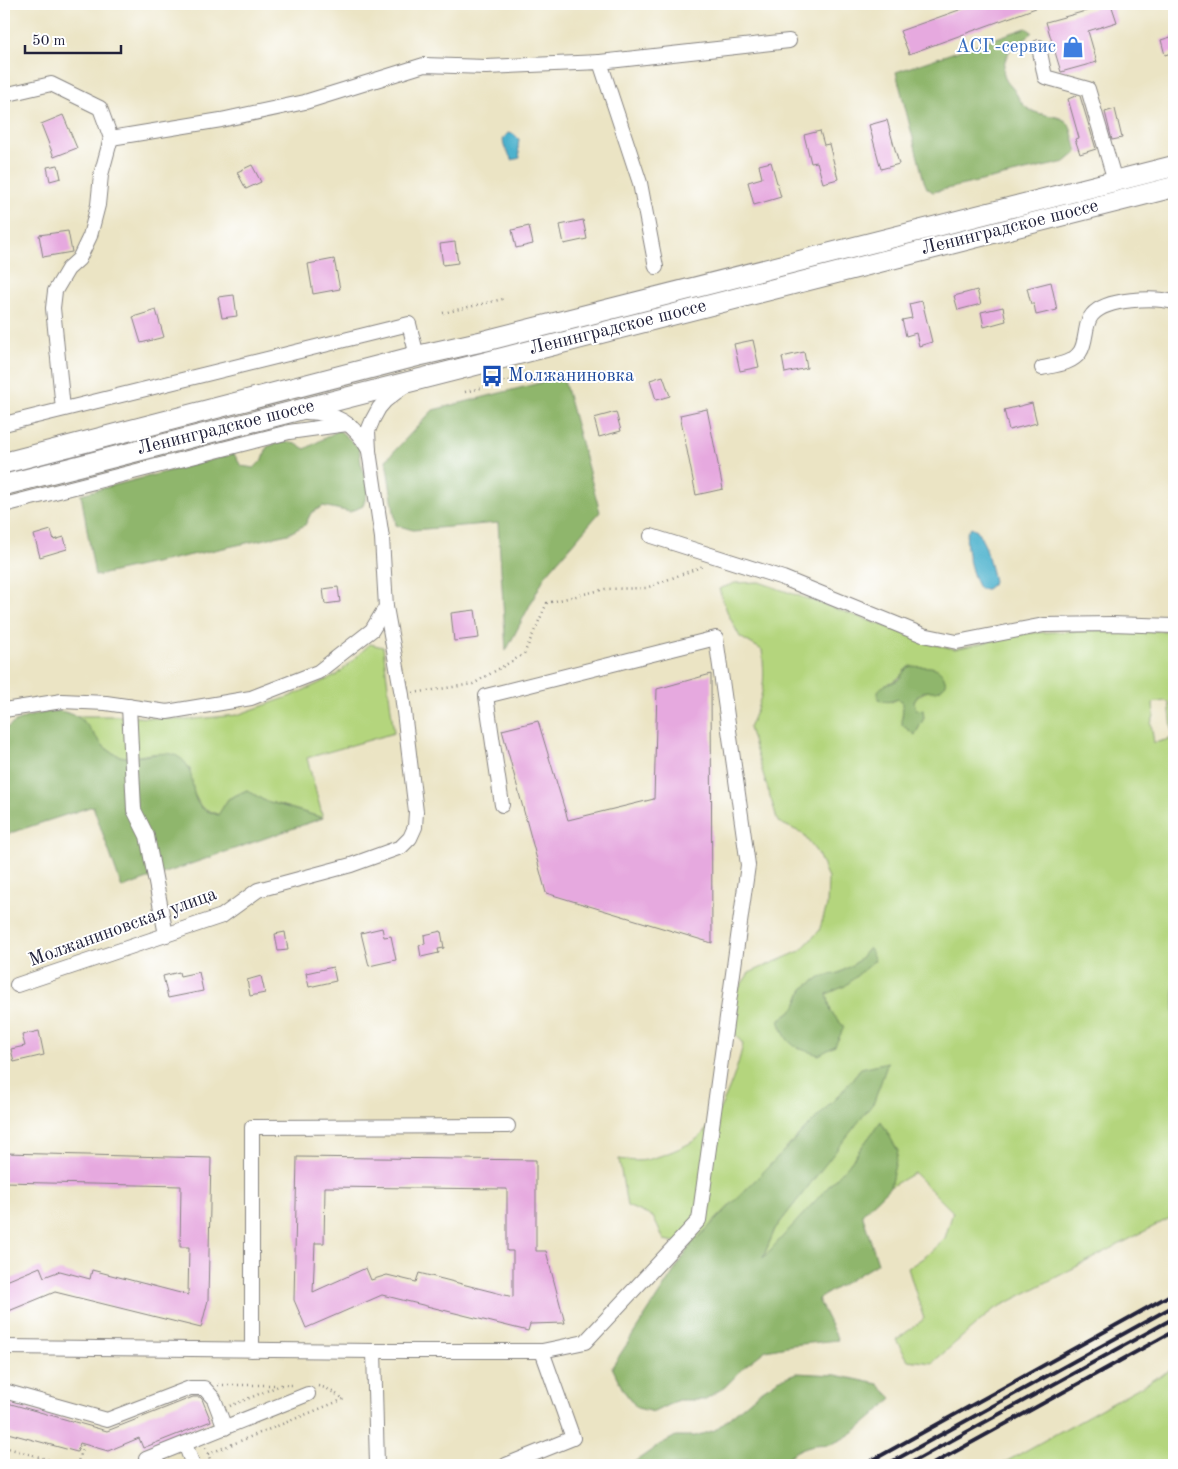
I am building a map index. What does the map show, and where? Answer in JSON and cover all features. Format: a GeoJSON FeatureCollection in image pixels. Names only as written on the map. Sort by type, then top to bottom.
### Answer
{"type":"FeatureCollection","features":[{"type":"Feature","properties":{"kind":"highway","name":"Ленинградское шоссе"},"geometry":{"type":"LineString","coordinates":[[4,463],[417,356],[493,339],[1174,166]]}},
{"type":"Feature","properties":{"kind":"highway","name":"Ленинградское шоссе"},"geometry":{"type":"LineString","coordinates":[[4,485],[1174,187]]}},
{"type":"Feature","properties":{"kind":"street"},"geometry":{"type":"LineString","coordinates":[[111,138],[221,120],[304,102],[424,65],[486,67],[600,62],[789,41]]}},
{"type":"Feature","properties":{"kind":"street"},"geometry":{"type":"LineString","coordinates":[[1039,47],[1045,77],[1088,89],[1114,181]]}},
{"type":"Feature","properties":{"kind":"street"},"geometry":{"type":"LineString","coordinates":[[600,62],[640,183],[656,267]]}},
{"type":"Feature","properties":{"kind":"street"},"geometry":{"type":"LineString","coordinates":[[4,95],[51,84],[100,108],[111,138],[101,175],[98,205],[90,236],[78,259],[68,270],[55,291],[53,308],[63,409]]}},
{"type":"Feature","properties":{"kind":"street"},"geometry":{"type":"LineString","coordinates":[[1042,368],[1070,362],[1080,352],[1091,316],[1104,306],[1127,300],[1166,300],[1174,302]]}},
{"type":"Feature","properties":{"kind":"street"},"geometry":{"type":"LineString","coordinates":[[4,424],[409,324],[417,356]]}},
{"type":"Feature","properties":{"kind":"street","name":"Молжаниновская улица"},"geometry":{"type":"LineString","coordinates":[[17,985],[222,916],[258,890],[351,865],[401,847],[410,838],[416,827],[416,812],[402,695],[386,607],[382,538],[368,432],[372,419],[379,408],[397,391],[413,380]]}},
{"type":"Feature","properties":{"kind":"street","name":"Молжаниновская улица"},"geometry":{"type":"LineString","coordinates":[[286,413],[320,413],[332,416],[348,424],[362,437],[369,451]]}},
{"type":"Feature","properties":{"kind":"street"},"geometry":{"type":"LineString","coordinates":[[4,505],[289,432],[348,424]]}},
{"type":"Feature","properties":{"kind":"street"},"geometry":{"type":"LineString","coordinates":[[652,536],[783,578],[923,635],[957,642],[1044,625],[1111,624],[1174,626]]}},
{"type":"Feature","properties":{"kind":"street"},"geometry":{"type":"LineString","coordinates":[[4,710],[62,701],[106,703],[167,712],[251,698],[318,672],[372,630],[386,607]]}},
{"type":"Feature","properties":{"kind":"street"},"geometry":{"type":"LineString","coordinates":[[4,1347],[542,1351],[585,1342],[699,1220],[748,865],[716,638],[486,696],[502,805]]}},
{"type":"Feature","properties":{"kind":"street"},"geometry":{"type":"LineString","coordinates":[[129,706],[134,810],[146,836],[166,934]]}},
{"type":"Feature","properties":{"kind":"street"},"geometry":{"type":"LineString","coordinates":[[252,1350],[252,1127],[508,1126]]}},
{"type":"Feature","properties":{"kind":"street"},"geometry":{"type":"LineString","coordinates":[[374,1351],[377,1465]]}},
{"type":"Feature","properties":{"kind":"street"},"geometry":{"type":"LineString","coordinates":[[506,1465],[573,1438],[542,1351]]}},
{"type":"Feature","properties":{"kind":"street"},"geometry":{"type":"LineString","coordinates":[[4,1391],[107,1420],[190,1388],[204,1388],[214,1398],[226,1428]]}},
{"type":"Feature","properties":{"kind":"street"},"geometry":{"type":"LineString","coordinates":[[151,1461],[186,1444],[308,1394]]}},
{"type":"Feature","properties":{"kind":"street"},"geometry":{"type":"LineString","coordinates":[[186,1444],[193,1465]]}},
{"type":"Feature","properties":{"kind":"path"},"geometry":{"type":"LineString","coordinates":[[444,312],[503,299]]}},
{"type":"Feature","properties":{"kind":"path"},"geometry":{"type":"LineString","coordinates":[[465,392],[520,378]]}},
{"type":"Feature","properties":{"kind":"path"},"geometry":{"type":"LineString","coordinates":[[402,695],[473,684],[524,654],[547,603],[605,589],[646,588],[723,559]]}},
{"type":"Feature","properties":{"kind":"path"},"geometry":{"type":"LineString","coordinates":[[206,1390],[216,1385],[281,1385]]}},
{"type":"Feature","properties":{"kind":"path"},"geometry":{"type":"LineString","coordinates":[[76,1465],[83,1444]]}},
{"type":"Feature","properties":{"kind":"path"},"geometry":{"type":"LineString","coordinates":[[4,1447],[68,1465]]}},
{"type":"Feature","properties":{"kind":"path"},"geometry":{"type":"LineString","coordinates":[[31,1465],[39,1458]]}},
{"type":"Feature","properties":{"kind":"path"},"geometry":{"type":"LineString","coordinates":[[81,1465],[86,1463],[96,1465]]}},
{"type":"Feature","properties":{"kind":"green space"},"geometry":{"type":"Polygon","coordinates":[[[1026,28],[1032,32],[1019,41],[1008,54],[1004,64],[1005,78],[1022,103],[1028,108],[1039,113],[1061,118],[1068,123],[1077,152],[1065,162],[933,192],[927,188],[924,181],[896,72],[1026,28]]]}},
{"type":"Feature","properties":{"kind":"green space"},"geometry":{"type":"Polygon","coordinates":[[[563,377],[600,512],[545,576],[506,651],[498,523],[413,530],[396,525],[386,460],[433,410],[563,377]]]}},
{"type":"Feature","properties":{"kind":"green space"},"geometry":{"type":"Polygon","coordinates":[[[339,430],[359,448],[361,463],[369,488],[363,506],[350,512],[323,506],[311,513],[305,525],[288,534],[95,576],[81,494],[234,454],[241,466],[254,468],[263,459],[267,447],[287,442],[305,449],[339,430]]]}},
{"type":"Feature","properties":{"kind":"green space"},"geometry":{"type":"Polygon","coordinates":[[[759,582],[899,631],[927,643],[955,649],[1027,633],[1100,630],[1174,631],[1174,1216],[993,1310],[932,1363],[908,1360],[896,1340],[924,1319],[908,1268],[926,1256],[945,1238],[953,1212],[914,1173],[890,1187],[897,1151],[881,1122],[849,1164],[762,1260],[775,1229],[873,1102],[861,1068],[841,1093],[691,1245],[664,1240],[653,1217],[627,1206],[619,1159],[639,1161],[658,1157],[689,1144],[707,1129],[727,1094],[737,1068],[743,1044],[727,1024],[733,997],[749,973],[800,951],[819,931],[827,906],[828,878],[818,854],[802,833],[778,822],[749,728],[758,707],[762,690],[764,672],[762,650],[740,637],[728,614],[719,589],[735,583],[759,582]],[[910,666],[898,678],[888,683],[891,702],[898,699],[904,703],[902,718],[915,735],[924,717],[916,709],[914,702],[925,692],[940,690],[917,667],[910,666]],[[1169,702],[1153,703],[1154,716],[1151,723],[1154,743],[1173,738],[1169,702]],[[869,948],[857,962],[839,973],[820,977],[803,989],[795,1008],[779,1020],[843,1027],[831,1012],[827,993],[845,986],[869,948]]]}},
{"type":"Feature","properties":{"kind":"green space"},"geometry":{"type":"Polygon","coordinates":[[[370,644],[383,647],[394,733],[307,758],[323,818],[263,800],[247,790],[228,799],[219,815],[201,807],[192,790],[190,769],[159,754],[125,757],[114,754],[103,745],[77,716],[120,716],[186,720],[237,715],[291,696],[337,675],[370,644]]]}},
{"type":"Feature","properties":{"kind":"green space"},"geometry":{"type":"Polygon","coordinates":[[[910,666],[938,669],[944,677],[946,684],[939,690],[923,692],[917,697],[914,702],[916,709],[923,710],[924,718],[915,735],[902,725],[903,703],[898,699],[888,702],[878,699],[878,691],[898,680],[910,666]]]}},
{"type":"Feature","properties":{"kind":"green space"},"geometry":{"type":"Polygon","coordinates":[[[60,711],[78,717],[107,749],[120,756],[134,757],[164,753],[177,756],[188,767],[194,795],[205,810],[218,815],[228,799],[247,790],[263,800],[323,818],[122,888],[93,806],[4,835],[4,730],[10,725],[30,716],[60,711]]]}},
{"type":"Feature","properties":{"kind":"green space"},"geometry":{"type":"Polygon","coordinates":[[[869,948],[875,960],[845,986],[827,994],[831,1012],[844,1027],[835,1046],[819,1055],[792,1044],[785,1035],[779,1020],[795,1008],[803,989],[820,977],[839,973],[857,962],[869,948]]]}},
{"type":"Feature","properties":{"kind":"green space"},"geometry":{"type":"Polygon","coordinates":[[[888,1062],[874,1102],[775,1229],[763,1258],[849,1164],[881,1121],[898,1151],[890,1187],[862,1214],[878,1263],[818,1299],[838,1340],[766,1350],[745,1366],[726,1386],[704,1400],[678,1400],[654,1412],[637,1408],[623,1390],[612,1367],[691,1245],[841,1093],[861,1068],[888,1062]]]}},
{"type":"Feature","properties":{"kind":"green space"},"geometry":{"type":"Polygon","coordinates":[[[1174,1368],[1174,1459],[1168,1465],[1000,1465],[1174,1368]]]}},
{"type":"Feature","properties":{"kind":"green space"},"geometry":{"type":"Polygon","coordinates":[[[796,1373],[836,1375],[878,1384],[892,1398],[872,1418],[846,1437],[830,1444],[812,1445],[801,1449],[777,1465],[630,1465],[676,1436],[695,1436],[715,1430],[761,1391],[778,1380],[796,1373]]]}},
{"type":"Feature","properties":{"kind":"water"},"geometry":{"type":"Polygon","coordinates":[[[508,133],[514,134],[519,139],[520,158],[512,160],[504,146],[503,139],[508,133]]]}},
{"type":"Feature","properties":{"kind":"water"},"geometry":{"type":"Polygon","coordinates":[[[971,527],[977,530],[986,548],[994,581],[987,589],[980,589],[977,585],[970,563],[966,539],[967,532],[971,527]]]}},
{"type":"Feature","properties":{"kind":"building"},"geometry":{"type":"Polygon","coordinates":[[[976,4],[1044,5],[909,54],[900,31],[976,4]]]}},
{"type":"Feature","properties":{"kind":"building","name":"АСГ-сервис"},"geometry":{"type":"Polygon","coordinates":[[[1111,4],[1117,22],[1088,31],[1097,62],[1061,72],[1046,22],[1111,4]]]}},
{"type":"Feature","properties":{"kind":"building"},"geometry":{"type":"Polygon","coordinates":[[[1174,36],[1174,52],[1165,55],[1161,40],[1174,36]]]}},
{"type":"Feature","properties":{"kind":"building"},"geometry":{"type":"Polygon","coordinates":[[[1080,96],[1096,149],[1080,154],[1075,139],[1079,138],[1068,99],[1080,96]]]}},
{"type":"Feature","properties":{"kind":"building"},"geometry":{"type":"Polygon","coordinates":[[[1115,109],[1122,138],[1112,140],[1105,112],[1115,109]]]}},
{"type":"Feature","properties":{"kind":"building"},"geometry":{"type":"Polygon","coordinates":[[[63,115],[77,148],[54,157],[41,124],[63,115]]]}},
{"type":"Feature","properties":{"kind":"building"},"geometry":{"type":"Polygon","coordinates":[[[887,120],[899,164],[881,169],[869,125],[887,120]]]}},
{"type":"Feature","properties":{"kind":"building"},"geometry":{"type":"Polygon","coordinates":[[[820,131],[824,145],[829,144],[838,179],[823,183],[817,162],[811,163],[804,135],[820,131]]]}},
{"type":"Feature","properties":{"kind":"building"},"geometry":{"type":"Polygon","coordinates":[[[771,162],[781,197],[754,205],[748,182],[762,178],[759,165],[771,162]]]}},
{"type":"Feature","properties":{"kind":"building"},"geometry":{"type":"Polygon","coordinates":[[[58,165],[61,178],[50,181],[47,167],[58,165]]]}},
{"type":"Feature","properties":{"kind":"building"},"geometry":{"type":"Polygon","coordinates":[[[252,165],[261,182],[246,189],[237,172],[252,165]]]}},
{"type":"Feature","properties":{"kind":"building"},"geometry":{"type":"Polygon","coordinates":[[[583,220],[587,239],[564,244],[560,225],[583,220]]]}},
{"type":"Feature","properties":{"kind":"building"},"geometry":{"type":"Polygon","coordinates":[[[529,226],[533,244],[516,248],[512,230],[529,226]]]}},
{"type":"Feature","properties":{"kind":"building"},"geometry":{"type":"Polygon","coordinates":[[[68,231],[72,252],[43,257],[39,235],[68,231]]]}},
{"type":"Feature","properties":{"kind":"building"},"geometry":{"type":"Polygon","coordinates":[[[455,242],[458,263],[443,265],[440,244],[455,242]]]}},
{"type":"Feature","properties":{"kind":"building"},"geometry":{"type":"Polygon","coordinates":[[[334,259],[340,289],[313,294],[308,264],[334,259]]]}},
{"type":"Feature","properties":{"kind":"building"},"geometry":{"type":"Polygon","coordinates":[[[1051,282],[1057,310],[1036,315],[1034,304],[1031,304],[1027,288],[1051,282]]]}},
{"type":"Feature","properties":{"kind":"building"},"geometry":{"type":"Polygon","coordinates":[[[977,290],[981,304],[958,310],[954,296],[977,290]]]}},
{"type":"Feature","properties":{"kind":"building"},"geometry":{"type":"Polygon","coordinates":[[[234,295],[237,316],[222,318],[218,297],[234,295]]]}},
{"type":"Feature","properties":{"kind":"building"},"geometry":{"type":"Polygon","coordinates":[[[922,301],[932,342],[919,346],[916,333],[906,336],[902,320],[912,318],[909,304],[922,301]]]}},
{"type":"Feature","properties":{"kind":"building"},"geometry":{"type":"Polygon","coordinates":[[[1003,307],[1006,321],[984,327],[981,312],[1003,307]]]}},
{"type":"Feature","properties":{"kind":"building"},"geometry":{"type":"Polygon","coordinates":[[[156,310],[164,337],[141,343],[133,317],[156,310]]]}},
{"type":"Feature","properties":{"kind":"building"},"geometry":{"type":"Polygon","coordinates":[[[753,340],[759,367],[740,371],[734,344],[753,340]]]}},
{"type":"Feature","properties":{"kind":"building"},"geometry":{"type":"Polygon","coordinates":[[[804,352],[807,368],[785,373],[782,357],[804,352]]]}},
{"type":"Feature","properties":{"kind":"building"},"geometry":{"type":"Polygon","coordinates":[[[663,376],[670,396],[656,400],[650,380],[663,376]]]}},
{"type":"Feature","properties":{"kind":"building"},"geometry":{"type":"Polygon","coordinates":[[[1032,403],[1037,423],[1009,430],[1004,410],[1032,403]]]}},
{"type":"Feature","properties":{"kind":"building"},"geometry":{"type":"Polygon","coordinates":[[[707,409],[723,489],[696,495],[680,415],[707,409]]]}},
{"type":"Feature","properties":{"kind":"building"},"geometry":{"type":"Polygon","coordinates":[[[616,412],[621,431],[599,437],[594,418],[616,412]]]}},
{"type":"Feature","properties":{"kind":"building"},"geometry":{"type":"Polygon","coordinates":[[[51,530],[54,540],[64,537],[67,549],[40,557],[34,535],[51,530]]]}},
{"type":"Feature","properties":{"kind":"building"},"geometry":{"type":"Polygon","coordinates":[[[338,587],[340,602],[325,604],[323,589],[338,587]]]}},
{"type":"Feature","properties":{"kind":"building"},"geometry":{"type":"Polygon","coordinates":[[[475,610],[479,638],[454,641],[451,613],[475,610]]]}},
{"type":"Feature","properties":{"kind":"building"},"geometry":{"type":"Polygon","coordinates":[[[711,674],[712,943],[546,893],[502,730],[538,721],[568,820],[654,799],[657,689],[711,674]]]}},
{"type":"Feature","properties":{"kind":"building"},"geometry":{"type":"Polygon","coordinates":[[[382,928],[384,937],[391,936],[396,960],[369,966],[361,933],[382,928]]]}},
{"type":"Feature","properties":{"kind":"building"},"geometry":{"type":"Polygon","coordinates":[[[441,931],[444,948],[438,949],[439,953],[421,957],[419,945],[425,944],[424,935],[441,931]]]}},
{"type":"Feature","properties":{"kind":"building"},"geometry":{"type":"Polygon","coordinates":[[[285,932],[288,950],[278,951],[275,934],[285,932]]]}},
{"type":"Feature","properties":{"kind":"building"},"geometry":{"type":"Polygon","coordinates":[[[333,967],[336,981],[309,987],[306,973],[333,967]]]}},
{"type":"Feature","properties":{"kind":"building"},"geometry":{"type":"Polygon","coordinates":[[[179,972],[180,976],[199,972],[203,991],[168,998],[163,976],[179,972]]]}},
{"type":"Feature","properties":{"kind":"building"},"geometry":{"type":"Polygon","coordinates":[[[261,976],[265,993],[250,996],[247,980],[261,976]]]}},
{"type":"Feature","properties":{"kind":"building"},"geometry":{"type":"Polygon","coordinates":[[[39,1031],[44,1055],[14,1062],[11,1049],[25,1046],[22,1035],[39,1031]]]}},
{"type":"Feature","properties":{"kind":"building"},"geometry":{"type":"Polygon","coordinates":[[[4,1153],[211,1158],[208,1300],[201,1328],[55,1292],[4,1313],[4,1282],[40,1267],[44,1277],[60,1271],[90,1279],[92,1270],[188,1295],[189,1247],[180,1247],[181,1186],[4,1182],[4,1153]]]}},
{"type":"Feature","properties":{"kind":"building"},"geometry":{"type":"Polygon","coordinates":[[[297,1157],[536,1160],[536,1251],[546,1251],[565,1323],[530,1324],[528,1331],[382,1295],[306,1328],[294,1300],[297,1157]],[[325,1187],[324,1243],[315,1243],[313,1292],[366,1268],[371,1280],[387,1275],[416,1282],[419,1273],[513,1297],[513,1251],[507,1251],[507,1189],[325,1187]]]}},
{"type":"Feature","properties":{"kind":"building"},"geometry":{"type":"Polygon","coordinates":[[[193,1397],[200,1397],[202,1399],[211,1421],[143,1448],[139,1438],[108,1451],[80,1443],[77,1452],[4,1432],[4,1402],[107,1431],[193,1397]]]}},
{"type":"Feature","properties":{"kind":"railway"},"geometry":{"type":"LineString","coordinates":[[864,1465],[1174,1293]]}},
{"type":"Feature","properties":{"kind":"railway"},"geometry":{"type":"LineString","coordinates":[[886,1465],[1174,1306]]}},
{"type":"Feature","properties":{"kind":"railway"},"geometry":{"type":"LineString","coordinates":[[907,1465],[1174,1318]]}},
{"type":"Feature","properties":{"kind":"railway"},"geometry":{"type":"LineString","coordinates":[[931,1465],[1174,1331]]}},
{"type":"Feature","properties":{"kind":"place","name":"АСГ-сервис"},"geometry":{"type":"Point","coordinates":[1073,47]}},
{"type":"Feature","properties":{"kind":"place","name":"Молжаниновка"},"geometry":{"type":"Point","coordinates":[492,376]}}]}
